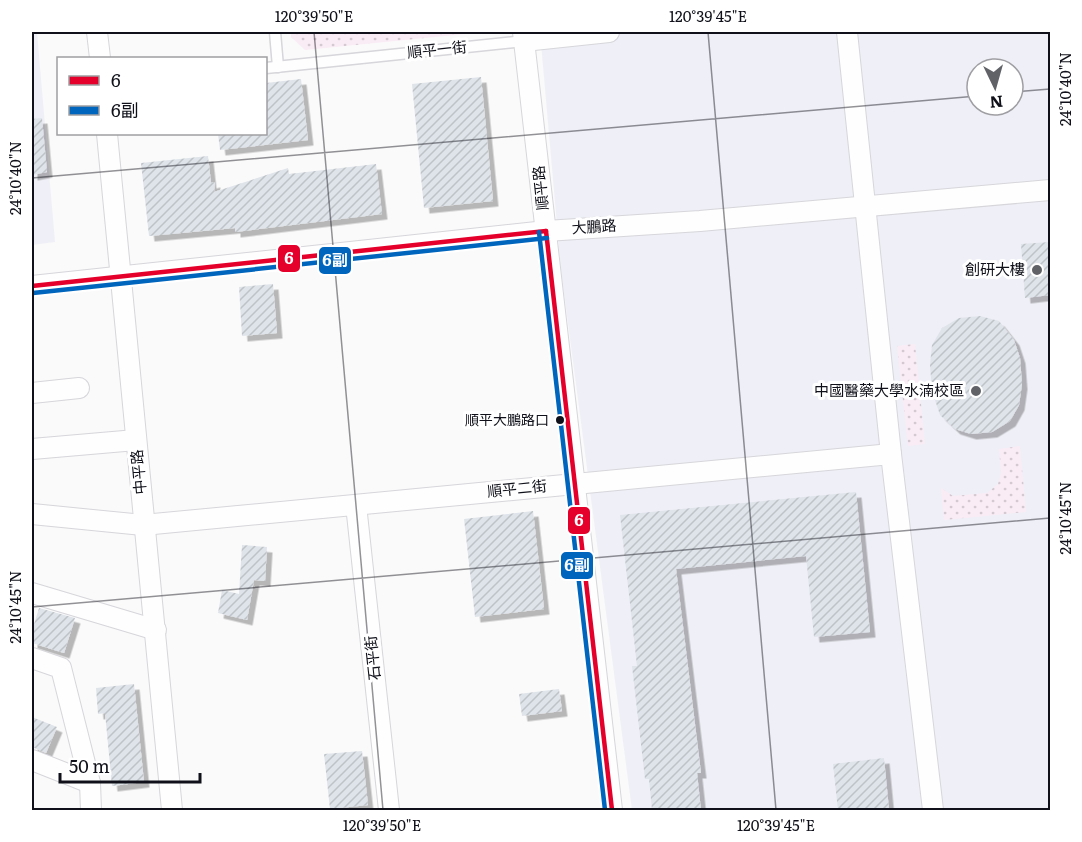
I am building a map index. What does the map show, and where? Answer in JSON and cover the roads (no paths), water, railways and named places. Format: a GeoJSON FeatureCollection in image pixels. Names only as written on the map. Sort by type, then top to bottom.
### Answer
{"type":"FeatureCollection","features":[{"type":"Feature","properties":{"kind":"street"},"geometry":{"type":"LineString","coordinates":[[97,32],[100,57]]}},
{"type":"Feature","properties":{"kind":"street","name":"順平一街"},"geometry":{"type":"LineString","coordinates":[[524,36],[609,32]]}},
{"type":"Feature","properties":{"kind":"street"},"geometry":{"type":"LineString","coordinates":[[847,32],[891,454],[933,810]]}},
{"type":"Feature","properties":{"kind":"street","name":"順平路"},"geometry":{"type":"LineString","coordinates":[[524,36],[612,810]]}},
{"type":"Feature","properties":{"kind":"street","name":"中平路"},"geometry":{"type":"LineString","coordinates":[[107,135],[172,810]]}},
{"type":"Feature","properties":{"kind":"street","name":"大鵬路"},"geometry":{"type":"LineString","coordinates":[[32,286],[546,231],[1050,190]]}},
{"type":"Feature","properties":{"kind":"street"},"geometry":{"type":"LineString","coordinates":[[32,393],[79,388]]}},
{"type":"Feature","properties":{"kind":"street"},"geometry":{"type":"LineString","coordinates":[[32,449],[136,440]]}},
{"type":"Feature","properties":{"kind":"street","name":"順平二街"},"geometry":{"type":"LineString","coordinates":[[32,514],[143,525],[891,454]]}},
{"type":"Feature","properties":{"kind":"street","name":"石平街"},"geometry":{"type":"LineString","coordinates":[[356,505],[389,810]]}},
{"type":"Feature","properties":{"kind":"street"},"geometry":{"type":"LineString","coordinates":[[32,593],[156,630]]}},
{"type":"Feature","properties":{"kind":"street"},"geometry":{"type":"LineString","coordinates":[[32,658],[61,668],[90,783],[91,810]]}},
{"type":"Feature","properties":{"kind":"street"},"geometry":{"type":"LineString","coordinates":[[32,760],[90,783]]}},
{"type":"Feature","properties":{"kind":"lane"},"geometry":{"type":"LineString","coordinates":[[275,32],[278,67]]}},
{"type":"Feature","properties":{"kind":"lane","name":"順平一街"},"geometry":{"type":"LineString","coordinates":[[267,68],[524,36]]}},
{"type":"Feature","properties":{"kind":"place","name":"創研大樓"},"geometry":{"type":"Point","coordinates":[1037,270]}},
{"type":"Feature","properties":{"kind":"place","name":"中國醫藥大學水湳校區"},"geometry":{"type":"Point","coordinates":[976,391]}},
{"type":"Feature","properties":{"kind":"place","name":"順平大鵬路口"},"geometry":{"type":"Point","coordinates":[560,420]}}]}
